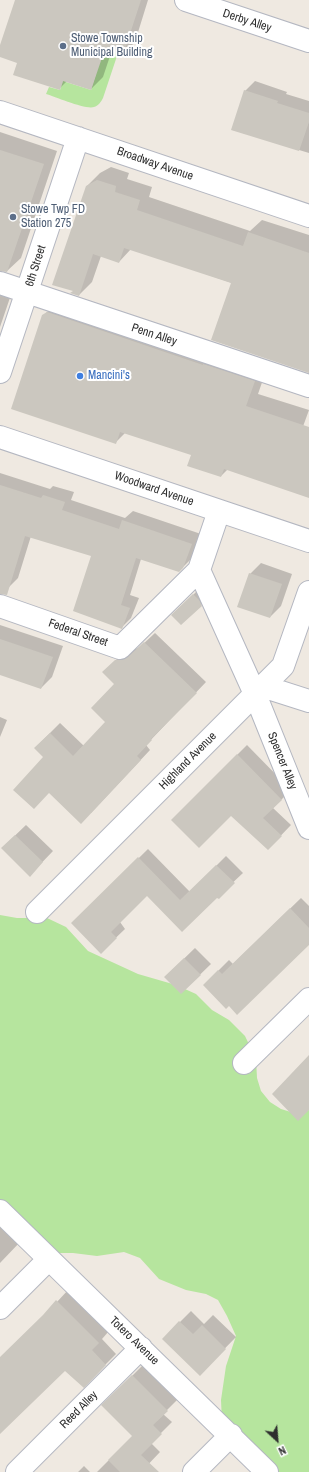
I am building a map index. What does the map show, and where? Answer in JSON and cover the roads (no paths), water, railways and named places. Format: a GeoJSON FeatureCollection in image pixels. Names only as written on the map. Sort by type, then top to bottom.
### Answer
{"type":"FeatureCollection","features":[{"type":"Feature","properties":{"kind":"street","name":"Derby Alley"},"geometry":{"type":"LineString","coordinates":[[186,0],[309,41]]}},
{"type":"Feature","properties":{"kind":"street","name":"Broadway Avenue"},"geometry":{"type":"LineString","coordinates":[[0,112],[309,216]]}},
{"type":"Feature","properties":{"kind":"street","name":"6th Street"},"geometry":{"type":"LineString","coordinates":[[0,372],[28,292],[78,138]]}},
{"type":"Feature","properties":{"kind":"street","name":"Penn Alley"},"geometry":{"type":"LineString","coordinates":[[0,283],[309,386]]}},
{"type":"Feature","properties":{"kind":"street","name":"Woodward Avenue"},"geometry":{"type":"LineString","coordinates":[[0,437],[309,542]]}},
{"type":"Feature","properties":{"kind":"street","name":"Federal Street"},"geometry":{"type":"LineString","coordinates":[[0,606],[120,648],[199,570],[219,511]]}},
{"type":"Feature","properties":{"kind":"street"},"geometry":{"type":"LineString","coordinates":[[199,570],[259,690],[309,701]]}},
{"type":"Feature","properties":{"kind":"street","name":"Highland Avenue"},"geometry":{"type":"LineString","coordinates":[[36,912],[283,666],[309,592]]}},
{"type":"Feature","properties":{"kind":"street","name":"Spencer Alley"},"geometry":{"type":"LineString","coordinates":[[259,690],[309,828]]}},
{"type":"Feature","properties":{"kind":"street"},"geometry":{"type":"LineString","coordinates":[[244,1063],[309,999]]}},
{"type":"Feature","properties":{"kind":"street","name":"Totero Avenue"},"geometry":{"type":"LineString","coordinates":[[0,1211],[267,1472]]}},
{"type":"Feature","properties":{"kind":"street"},"geometry":{"type":"LineString","coordinates":[[0,1308],[50,1259]]}},
{"type":"Feature","properties":{"kind":"street","name":"Reed Alley"},"geometry":{"type":"LineString","coordinates":[[17,1472],[141,1348]]}},
{"type":"Feature","properties":{"kind":"street"},"geometry":{"type":"LineString","coordinates":[[194,1472],[230,1435]]}},
{"type":"Feature","properties":{"kind":"place","name":"Stowe Township Municipal Building"},"geometry":{"type":"Point","coordinates":[63,46]}},
{"type":"Feature","properties":{"kind":"place","name":"Stowe Twp FD Station 275"},"geometry":{"type":"Point","coordinates":[13,217]}},
{"type":"Feature","properties":{"kind":"place","name":"Mancini's"},"geometry":{"type":"Point","coordinates":[80,376]}}]}
